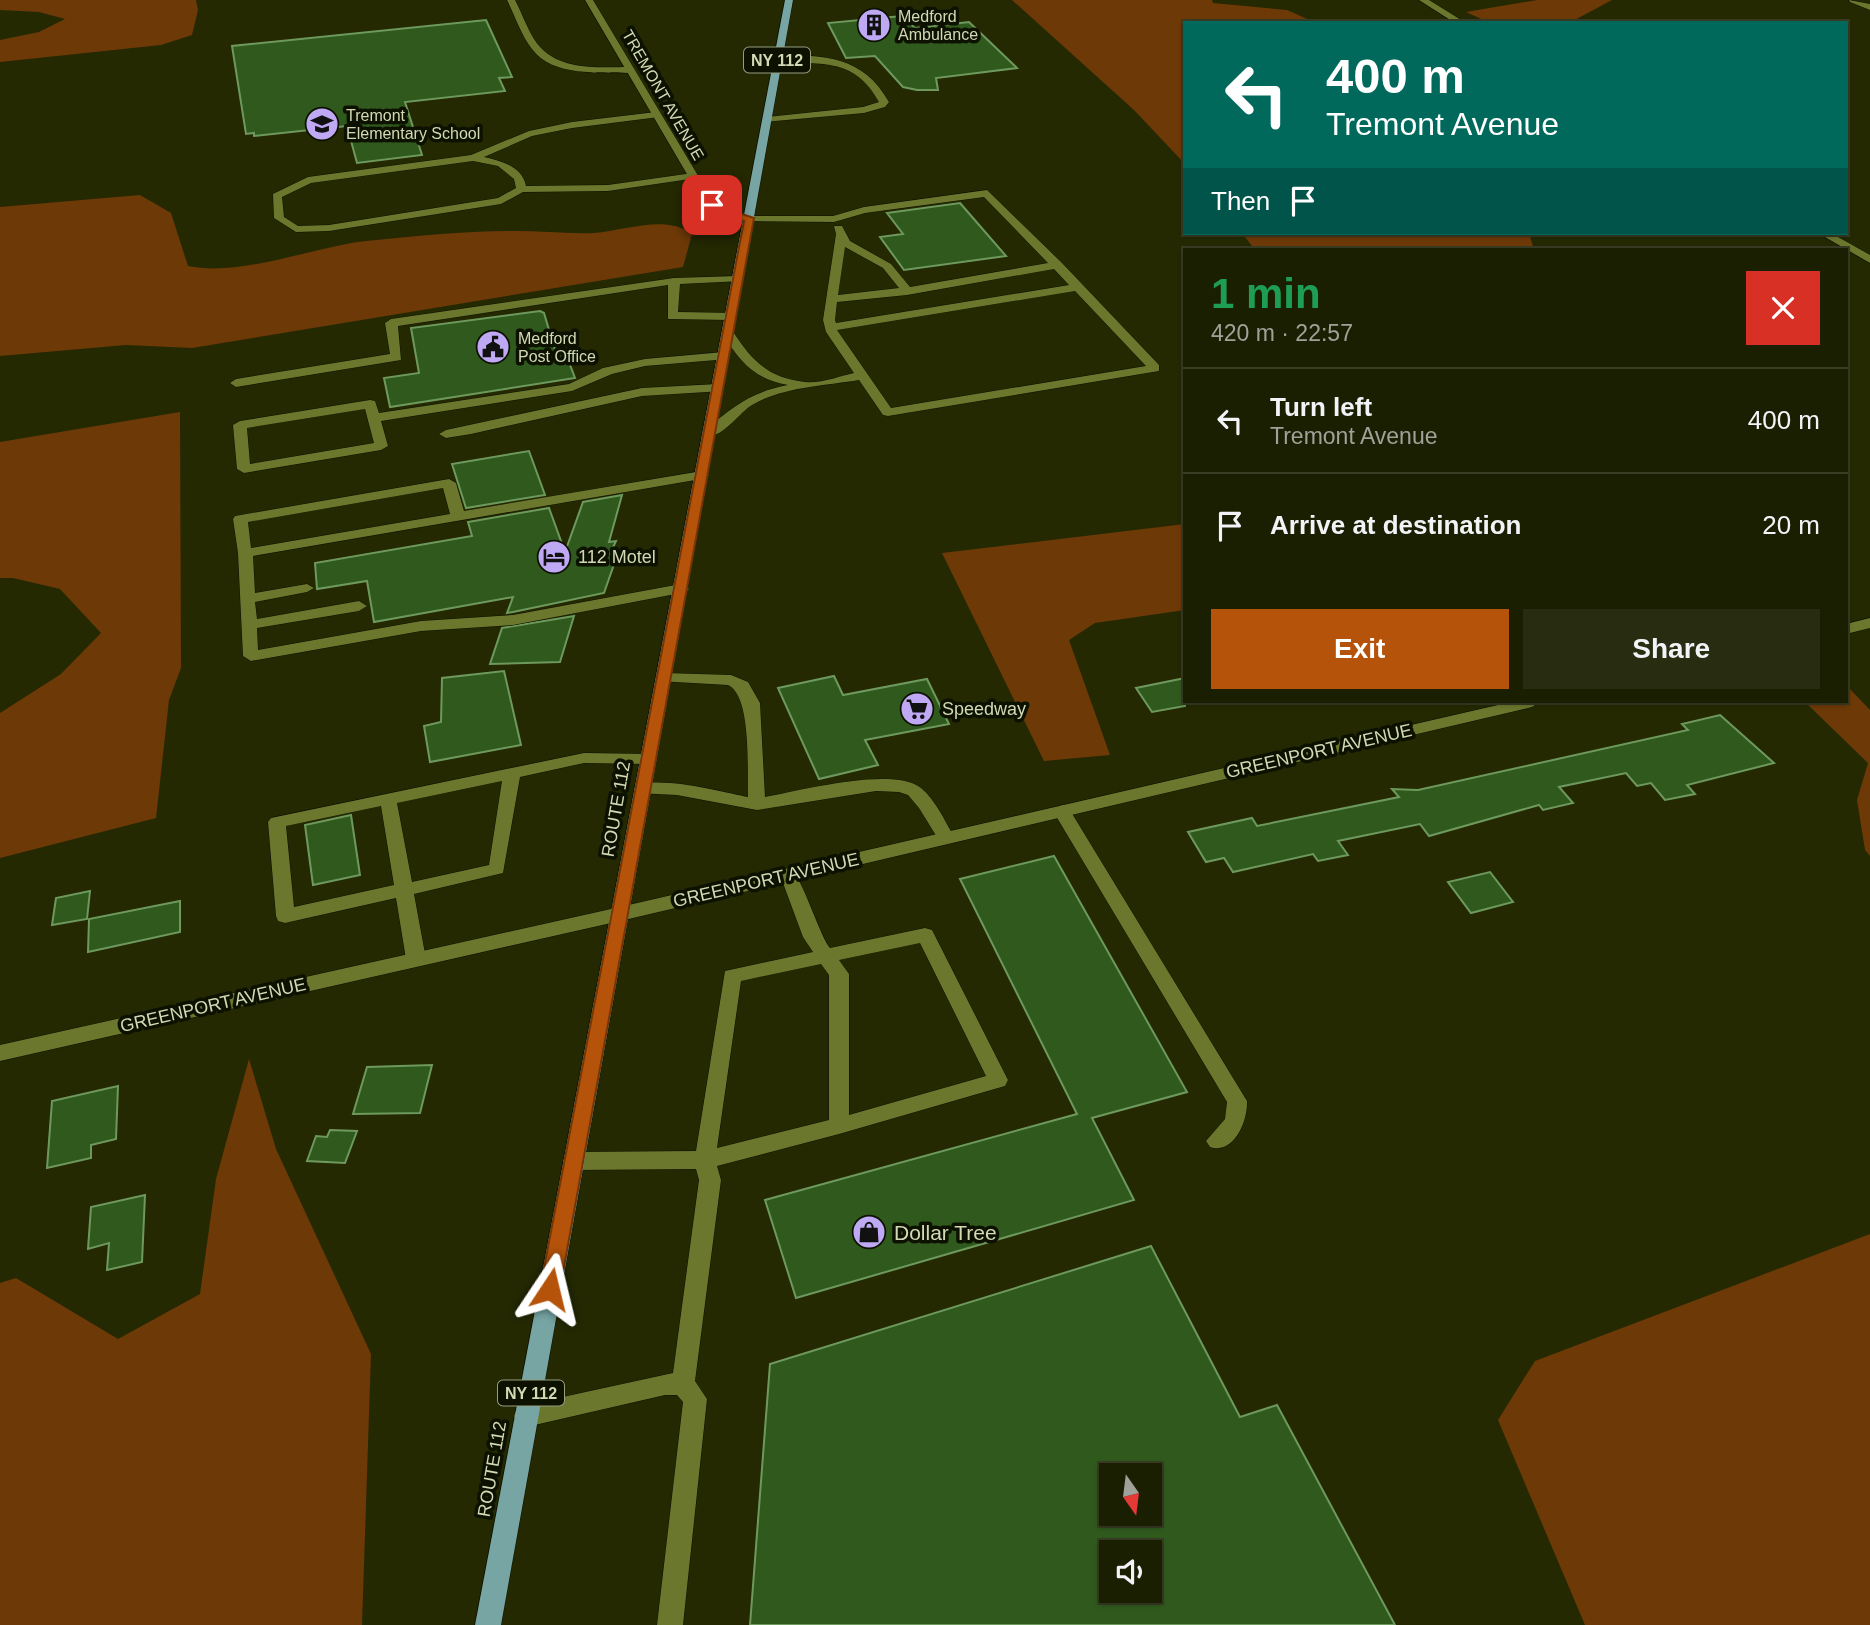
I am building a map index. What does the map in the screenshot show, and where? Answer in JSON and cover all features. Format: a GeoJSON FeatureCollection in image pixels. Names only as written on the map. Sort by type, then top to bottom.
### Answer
{"type":"FeatureCollection","features":[{"type":"Feature","properties":{"kind":"main road","name":"ROUTE 112"},"geometry":{"type":"LineString","coordinates":[[488,1625],[789,0]]}},
{"type":"Feature","properties":{"kind":"street"},"geometry":{"type":"LineString","coordinates":[[511,0],[536,49],[552,61],[582,69],[630,70]]}},
{"type":"Feature","properties":{"kind":"street","name":"TREMONT AVENUE"},"geometry":{"type":"LineString","coordinates":[[589,0],[693,176],[719,211],[749,218],[834,219],[864,210],[987,193],[1058,265]]}},
{"type":"Feature","properties":{"kind":"street"},"geometry":{"type":"LineString","coordinates":[[1423,0],[1459,21]]}},
{"type":"Feature","properties":{"kind":"street"},"geometry":{"type":"LineString","coordinates":[[1853,0],[1870,8]]}},
{"type":"Feature","properties":{"kind":"street"},"geometry":{"type":"LineString","coordinates":[[767,120],[864,110],[882,106],[884,102],[855,68],[811,58],[777,58]]}},
{"type":"Feature","properties":{"kind":"street"},"geometry":{"type":"LineString","coordinates":[[656,115],[572,125],[529,134],[473,158],[308,180],[277,196],[279,218],[296,229],[330,228],[501,201],[521,189],[608,188],[693,176]]}},
{"type":"Feature","properties":{"kind":"street"},"geometry":{"type":"LineString","coordinates":[[473,158],[501,164],[519,178],[521,189]]}},
{"type":"Feature","properties":{"kind":"street"},"geometry":{"type":"LineString","coordinates":[[834,219],[846,243],[887,266],[907,291]]}},
{"type":"Feature","properties":{"kind":"street"},"geometry":{"type":"LineString","coordinates":[[833,299],[907,291],[1058,265],[1154,368],[888,412],[828,320],[841,235]]}},
{"type":"Feature","properties":{"kind":"street"},"geometry":{"type":"LineString","coordinates":[[1826,235],[1870,260]]}},
{"type":"Feature","properties":{"kind":"street"},"geometry":{"type":"LineString","coordinates":[[236,383],[397,357],[391,323],[674,281],[738,279]]}},
{"type":"Feature","properties":{"kind":"street"},"geometry":{"type":"LineString","coordinates":[[674,281],[671,316],[732,316]]}},
{"type":"Feature","properties":{"kind":"street"},"geometry":{"type":"LineString","coordinates":[[831,327],[1079,287]]}},
{"type":"Feature","properties":{"kind":"street"},"geometry":{"type":"LineString","coordinates":[[728,333],[751,368],[772,379],[803,384]]}},
{"type":"Feature","properties":{"kind":"street"},"geometry":{"type":"LineString","coordinates":[[374,418],[572,387],[596,372],[638,362],[724,356]]}},
{"type":"Feature","properties":{"kind":"street"},"geometry":{"type":"LineString","coordinates":[[710,433],[754,398],[803,384],[864,375]]}},
{"type":"Feature","properties":{"kind":"street"},"geometry":{"type":"LineString","coordinates":[[446,435],[507,425],[534,415],[645,392],[718,388]]}},
{"type":"Feature","properties":{"kind":"street"},"geometry":{"type":"LineString","coordinates":[[370,404],[374,418],[381,446],[243,469],[240,425],[370,404]]}},
{"type":"Feature","properties":{"kind":"street"},"geometry":{"type":"LineString","coordinates":[[244,553],[702,475]]}},
{"type":"Feature","properties":{"kind":"street"},"geometry":{"type":"LineString","coordinates":[[458,516],[449,484],[240,519],[251,656],[421,626],[513,620],[681,589]]}},
{"type":"Feature","properties":{"kind":"street"},"geometry":{"type":"LineString","coordinates":[[246,599],[307,588]]}},
{"type":"Feature","properties":{"kind":"street"},"geometry":{"type":"LineString","coordinates":[[248,625],[359,606]]}},
{"type":"Feature","properties":{"kind":"street"},"geometry":{"type":"LineString","coordinates":[[1848,628],[1870,623]]}},
{"type":"Feature","properties":{"kind":"street"},"geometry":{"type":"LineString","coordinates":[[664,678],[731,680],[742,685],[752,703],[757,804]]}},
{"type":"Feature","properties":{"kind":"street","name":"GREENPORT AVENUE"},"geometry":{"type":"LineString","coordinates":[[0,1053],[620,914],[1528,703]]}},
{"type":"Feature","properties":{"kind":"street"},"geometry":{"type":"LineString","coordinates":[[512,773],[497,869],[285,916],[276,822],[584,758],[649,759]]}},
{"type":"Feature","properties":{"kind":"street"},"geometry":{"type":"LineString","coordinates":[[643,789],[677,789],[757,804],[876,785],[901,786],[914,791],[926,804],[946,838]]}},
{"type":"Feature","properties":{"kind":"street"},"geometry":{"type":"LineString","coordinates":[[388,799],[416,960]]}},
{"type":"Feature","properties":{"kind":"street"},"geometry":{"type":"LineString","coordinates":[[1062,811],[1237,1101],[1238,1115],[1233,1126],[1217,1141]]}},
{"type":"Feature","properties":{"kind":"street"},"geometry":{"type":"LineString","coordinates":[[789,875],[812,937],[839,974],[839,1126]]}},
{"type":"Feature","properties":{"kind":"street"},"geometry":{"type":"LineString","coordinates":[[574,1161],[705,1160],[839,1126],[998,1080],[925,935],[732,976],[705,1160],[710,1180],[684,1384],[695,1399],[670,1625]]}},
{"type":"Feature","properties":{"kind":"street"},"geometry":{"type":"LineString","coordinates":[[526,1416],[665,1384],[684,1384]]}},
{"type":"Feature","properties":{"kind":"shaded area"},"geometry":{"type":"Polygon","coordinates":[[[0,0],[196,0],[198,10],[192,35],[161,45],[0,62],[0,40],[39,32],[65,19],[39,12],[0,10],[0,0]]]}},
{"type":"Feature","properties":{"kind":"shaded area"},"geometry":{"type":"Polygon","coordinates":[[[1012,0],[1212,0],[1213,3],[1287,10],[1312,21],[1183,21],[1183,162],[1134,110],[1012,0]]]}},
{"type":"Feature","properties":{"kind":"shaded area"},"geometry":{"type":"Polygon","coordinates":[[[1537,0],[1612,0],[1573,21],[1486,21],[1466,12],[1537,0]]]}},
{"type":"Feature","properties":{"kind":"shaded area"},"geometry":{"type":"Polygon","coordinates":[[[140,195],[171,213],[188,266],[209,268],[254,265],[345,244],[440,234],[515,231],[594,233],[657,224],[681,228],[692,234],[683,267],[192,348],[126,345],[0,356],[0,207],[140,195]]]}},
{"type":"Feature","properties":{"kind":"shaded area"},"geometry":{"type":"Polygon","coordinates":[[[1244,235],[1530,235],[1533,248],[1253,248],[1244,235]]]}},
{"type":"Feature","properties":{"kind":"shaded area"},"geometry":{"type":"Polygon","coordinates":[[[180,412],[181,668],[169,700],[156,818],[0,858],[0,713],[61,674],[101,633],[60,589],[13,578],[0,578],[0,442],[180,412]]]}},
{"type":"Feature","properties":{"kind":"shaded area"},"geometry":{"type":"Polygon","coordinates":[[[1183,524],[1183,610],[1095,623],[1069,640],[1110,755],[1044,761],[942,553],[1183,524]]]}},
{"type":"Feature","properties":{"kind":"shaded area"},"geometry":{"type":"Polygon","coordinates":[[[1848,687],[1870,710],[1870,856],[1865,850],[1857,800],[1868,763],[1806,703],[1848,703],[1848,687]]]}},
{"type":"Feature","properties":{"kind":"shaded area"},"geometry":{"type":"Polygon","coordinates":[[[249,1059],[276,1149],[371,1354],[362,1625],[0,1625],[0,1283],[16,1278],[118,1339],[200,1294],[216,1179],[249,1059]]]}},
{"type":"Feature","properties":{"kind":"shaded area"},"geometry":{"type":"Polygon","coordinates":[[[1870,1234],[1870,1625],[1585,1625],[1498,1420],[1535,1361],[1870,1234]]]}},
{"type":"Feature","properties":{"kind":"building"},"geometry":{"type":"Polygon","coordinates":[[[902,16],[915,28],[969,22],[1017,68],[936,78],[938,90],[903,87],[875,56],[846,58],[828,23],[902,16]]]}},
{"type":"Feature","properties":{"kind":"building"},"geometry":{"type":"Polygon","coordinates":[[[486,20],[512,77],[499,78],[505,91],[405,102],[422,155],[357,163],[347,126],[254,136],[254,133],[246,134],[232,46],[486,20]]]}},
{"type":"Feature","properties":{"kind":"building"},"geometry":{"type":"Polygon","coordinates":[[[960,203],[1006,256],[904,270],[880,237],[903,234],[887,213],[960,203]]]}},
{"type":"Feature","properties":{"kind":"building"},"geometry":{"type":"Polygon","coordinates":[[[540,311],[544,313],[555,350],[564,349],[575,378],[390,407],[384,378],[419,373],[411,328],[540,311]]]}},
{"type":"Feature","properties":{"kind":"building"},"geometry":{"type":"Polygon","coordinates":[[[529,451],[545,495],[466,508],[452,464],[529,451]]]}},
{"type":"Feature","properties":{"kind":"building","name":"112 Motel"},"geometry":{"type":"Polygon","coordinates":[[[622,495],[609,542],[616,541],[610,554],[618,553],[604,593],[507,613],[513,597],[374,622],[367,581],[317,589],[315,563],[472,536],[468,522],[549,508],[565,552],[583,502],[622,495]]]}},
{"type":"Feature","properties":{"kind":"building"},"geometry":{"type":"Polygon","coordinates":[[[574,616],[560,662],[490,664],[502,628],[574,616]]]}},
{"type":"Feature","properties":{"kind":"building"},"geometry":{"type":"Polygon","coordinates":[[[504,671],[521,745],[430,762],[424,726],[441,722],[442,678],[504,671]]]}},
{"type":"Feature","properties":{"kind":"building"},"geometry":{"type":"Polygon","coordinates":[[[834,676],[843,695],[927,679],[949,724],[865,740],[878,765],[819,779],[778,688],[834,676]]]}},
{"type":"Feature","properties":{"kind":"building"},"geometry":{"type":"Polygon","coordinates":[[[1183,678],[1185,706],[1152,712],[1136,688],[1183,678]]]}},
{"type":"Feature","properties":{"kind":"building"},"geometry":{"type":"Polygon","coordinates":[[[1720,715],[1774,763],[1687,785],[1695,794],[1665,800],[1651,783],[1637,786],[1626,773],[1559,787],[1573,803],[1543,810],[1539,805],[1429,836],[1420,824],[1338,841],[1348,855],[1318,861],[1313,854],[1233,872],[1224,858],[1206,862],[1188,832],[1252,818],[1257,826],[1399,797],[1392,789],[1418,790],[1688,730],[1682,724],[1720,715]]]}},
{"type":"Feature","properties":{"kind":"building"},"geometry":{"type":"Polygon","coordinates":[[[351,815],[360,875],[313,885],[305,825],[351,815]]]}},
{"type":"Feature","properties":{"kind":"building"},"geometry":{"type":"Polygon","coordinates":[[[1054,856],[1187,1092],[1092,1118],[1134,1200],[796,1298],[765,1200],[1077,1114],[960,879],[1054,856]]]}},
{"type":"Feature","properties":{"kind":"building"},"geometry":{"type":"Polygon","coordinates":[[[1490,872],[1513,902],[1471,913],[1448,882],[1490,872]]]}},
{"type":"Feature","properties":{"kind":"building"},"geometry":{"type":"Polygon","coordinates":[[[90,891],[87,919],[52,925],[56,898],[90,891]]]}},
{"type":"Feature","properties":{"kind":"building"},"geometry":{"type":"Polygon","coordinates":[[[180,901],[180,932],[88,952],[89,919],[180,901]]]}},
{"type":"Feature","properties":{"kind":"building"},"geometry":{"type":"Polygon","coordinates":[[[432,1065],[420,1113],[353,1114],[367,1067],[432,1065]]]}},
{"type":"Feature","properties":{"kind":"building"},"geometry":{"type":"Polygon","coordinates":[[[118,1086],[116,1139],[91,1145],[91,1158],[47,1168],[52,1101],[118,1086]]]}},
{"type":"Feature","properties":{"kind":"building"},"geometry":{"type":"Polygon","coordinates":[[[330,1130],[357,1131],[345,1163],[307,1161],[316,1136],[327,1137],[330,1130]]]}},
{"type":"Feature","properties":{"kind":"building"},"geometry":{"type":"Polygon","coordinates":[[[145,1195],[142,1262],[107,1270],[109,1243],[88,1249],[91,1207],[145,1195]]]}},
{"type":"Feature","properties":{"kind":"building"},"geometry":{"type":"Polygon","coordinates":[[[1151,1246],[1240,1417],[1277,1405],[1395,1625],[750,1625],[770,1364],[1151,1246]]]}},
{"type":"Feature","properties":{"kind":"place","name":"Medford Ambulance"},"geometry":{"type":"Point","coordinates":[874,25]}},
{"type":"Feature","properties":{"kind":"place","name":"Tremont Elementary School"},"geometry":{"type":"Point","coordinates":[322,124]}},
{"type":"Feature","properties":{"kind":"place","name":"Medford Post Office"},"geometry":{"type":"Point","coordinates":[493,347]}},
{"type":"Feature","properties":{"kind":"place","name":"112 Motel"},"geometry":{"type":"Point","coordinates":[554,557]}},
{"type":"Feature","properties":{"kind":"place","name":"Speedway"},"geometry":{"type":"Point","coordinates":[917,709]}},
{"type":"Feature","properties":{"kind":"place","name":"Dollar Tree"},"geometry":{"type":"Point","coordinates":[869,1232]}},
{"type":"Feature","properties":{"kind":"route"},"geometry":{"type":"LineString","coordinates":[[550,1289],[749,218],[728,215],[712,205]]}}]}
